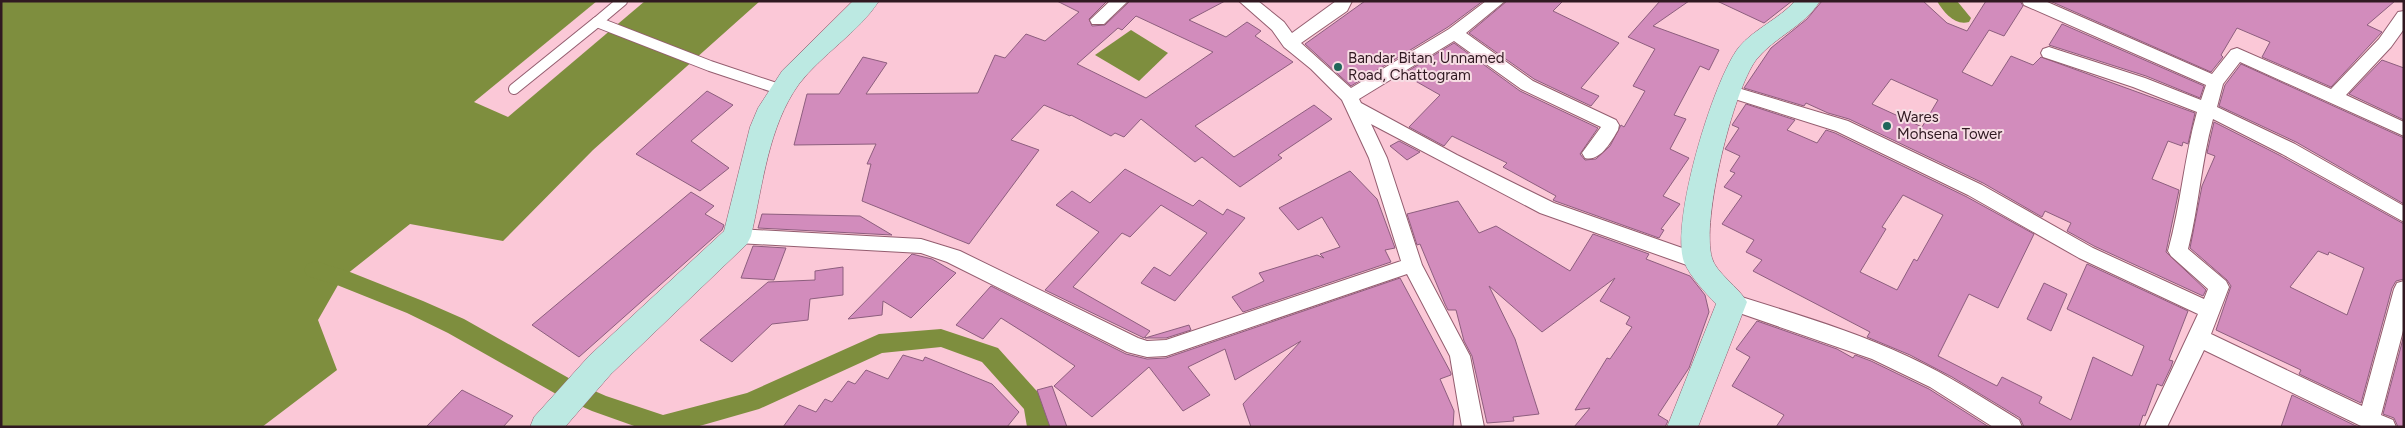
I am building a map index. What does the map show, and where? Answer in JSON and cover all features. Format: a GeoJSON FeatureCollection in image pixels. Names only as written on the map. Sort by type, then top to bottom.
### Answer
{"type":"FeatureCollection","features":[{"type":"Feature","properties":{"kind":"main road"},"geometry":{"type":"LineString","coordinates":[[551,419],[600,366],[736,236],[763,128],[782,90],[791,77],[867,1]]}},
{"type":"Feature","properties":{"kind":"main road"},"geometry":{"type":"LineString","coordinates":[[1682,427],[1732,302],[1698,261],[1696,225],[1702,188],[1728,91],[1747,54],[1800,12],[1808,1]]}},
{"type":"Feature","properties":{"kind":"street"},"geometry":{"type":"LineString","coordinates":[[1098,20],[1120,1]]}},
{"type":"Feature","properties":{"kind":"street"},"geometry":{"type":"LineString","coordinates":[[1290,43],[1341,6],[1344,1]]}},
{"type":"Feature","properties":{"kind":"street"},"geometry":{"type":"LineString","coordinates":[[1352,102],[1455,33],[1497,1]]}},
{"type":"Feature","properties":{"kind":"street"},"geometry":{"type":"LineString","coordinates":[[2030,1],[2215,82]]}},
{"type":"Feature","properties":{"kind":"street"},"geometry":{"type":"LineString","coordinates":[[1250,2],[1278,26],[1290,43],[1317,65],[1352,102],[1451,160],[1547,208],[1698,261]]}},
{"type":"Feature","properties":{"kind":"street"},"geometry":{"type":"LineString","coordinates":[[2334,97],[2385,43],[2404,16]]}},
{"type":"Feature","properties":{"kind":"street"},"geometry":{"type":"LineString","coordinates":[[1455,33],[1527,85],[1604,121],[1610,126],[1610,130],[1591,153]]}},
{"type":"Feature","properties":{"kind":"street"},"geometry":{"type":"LineString","coordinates":[[2049,53],[2168,94],[2207,110],[2292,152],[2404,215]]}},
{"type":"Feature","properties":{"kind":"street"},"geometry":{"type":"LineString","coordinates":[[2156,427],[2199,338],[2219,287],[2178,251],[2186,221],[2196,148],[2215,82],[2237,54],[2404,130]]}},
{"type":"Feature","properties":{"kind":"street"},"geometry":{"type":"LineString","coordinates":[[1728,91],[1842,126],[1975,190],[2086,253],[2210,311]]}},
{"type":"Feature","properties":{"kind":"street"},"geometry":{"type":"LineString","coordinates":[[1352,102],[1378,158],[1412,264],[1460,356],[1473,427]]}},
{"type":"Feature","properties":{"kind":"street"},"geometry":{"type":"LineString","coordinates":[[736,236],[922,246],[953,256],[1134,346],[1147,349],[1166,348],[1412,264]]}},
{"type":"Feature","properties":{"kind":"street"},"geometry":{"type":"LineString","coordinates":[[2199,338],[2377,423],[2404,290]]}},
{"type":"Feature","properties":{"kind":"street"},"geometry":{"type":"LineString","coordinates":[[1732,302],[1829,332],[1925,374],[2011,427]]}},
{"type":"Feature","properties":{"kind":"lane"},"geometry":{"type":"LineString","coordinates":[[514,89],[622,1]]}},
{"type":"Feature","properties":{"kind":"lane"},"geometry":{"type":"LineString","coordinates":[[597,22],[710,66],[782,90]]}},
{"type":"Feature","properties":{"kind":"shaded area"},"geometry":{"type":"Polygon","coordinates":[[[1,1],[760,1],[593,150],[503,241],[410,224],[342,278],[318,320],[337,370],[262,427],[1,427],[1,1]]]}},
{"type":"Feature","properties":{"kind":"shaded area"},"geometry":{"type":"Polygon","coordinates":[[[1131,30],[1168,53],[1139,81],[1095,55],[1131,30]]]}},
{"type":"Feature","properties":{"kind":"pier"},"geometry":{"type":"Polygon","coordinates":[[[597,1],[645,1],[508,117],[474,102],[597,1]]]}},
{"type":"Feature","properties":{"kind":"building"},"geometry":{"type":"Polygon","coordinates":[[[1057,1],[1107,1],[1089,19],[1092,26],[1105,25],[1130,1],[1225,1],[1189,20],[1226,37],[1247,22],[1261,31],[1255,36],[1293,62],[1195,126],[1234,157],[1314,105],[1332,119],[1278,155],[1282,158],[1240,187],[1202,157],[1195,162],[1141,119],[1124,137],[1115,133],[1111,136],[1071,115],[1044,105],[1011,140],[1039,150],[969,244],[862,201],[871,164],[867,164],[876,144],[794,145],[807,94],[839,94],[863,57],[887,63],[866,94],[978,93],[995,55],[1005,58],[1026,34],[1045,41],[1079,12],[1057,1]],[[1136,16],[1122,30],[1118,28],[1077,64],[1146,98],[1213,52],[1136,16]]]}},
{"type":"Feature","properties":{"kind":"building"},"geometry":{"type":"Polygon","coordinates":[[[1365,1],[1483,1],[1448,27],[1351,86],[1305,44],[1365,1]]]}},
{"type":"Feature","properties":{"kind":"building"},"geometry":{"type":"Polygon","coordinates":[[[1507,1],[1563,1],[1553,11],[1619,43],[1581,88],[1599,96],[1591,106],[1534,79],[1469,33],[1507,1]]]}},
{"type":"Feature","properties":{"kind":"building"},"geometry":{"type":"Polygon","coordinates":[[[1660,1],[1689,1],[1653,26],[1719,50],[1709,70],[1700,66],[1674,115],[1686,119],[1670,149],[1689,158],[1663,196],[1680,204],[1661,229],[1664,230],[1659,238],[1555,201],[1553,200],[1556,196],[1503,167],[1507,163],[1452,136],[1444,146],[1409,127],[1440,95],[1403,74],[1454,43],[1520,91],[1598,128],[1580,154],[1585,160],[1596,159],[1610,146],[1621,125],[1624,127],[1645,91],[1633,86],[1655,49],[1628,37],[1660,1]]]}},
{"type":"Feature","properties":{"kind":"building"},"geometry":{"type":"Polygon","coordinates":[[[1717,1],[1792,1],[1764,23],[1717,1]]]}},
{"type":"Feature","properties":{"kind":"building"},"geometry":{"type":"Polygon","coordinates":[[[1822,1],[1923,1],[1947,23],[1967,31],[1986,1],[2020,1],[2023,6],[2004,36],[1989,30],[1962,72],[1992,86],[2011,56],[2033,65],[2041,57],[2195,113],[2188,144],[2183,142],[2182,146],[2168,141],[2152,179],[2179,190],[2166,252],[2206,290],[2203,296],[2094,246],[2067,231],[2071,223],[2045,211],[2042,217],[1983,183],[1849,119],[1828,113],[1806,103],[1804,106],[1744,88],[1771,48],[1807,19],[1822,1]],[[1891,79],[1872,104],[1922,127],[1938,100],[1891,79]]]}},
{"type":"Feature","properties":{"kind":"building"},"geometry":{"type":"Polygon","coordinates":[[[2050,1],[2395,1],[2367,25],[2382,32],[2331,87],[2262,57],[2270,42],[2237,28],[2221,55],[2223,57],[2211,72],[2050,1]]]}},
{"type":"Feature","properties":{"kind":"building"},"geometry":{"type":"Polygon","coordinates":[[[2062,24],[2204,86],[2200,98],[2146,76],[2049,45],[2062,24]]]}},
{"type":"Feature","properties":{"kind":"building"},"geometry":{"type":"Polygon","coordinates":[[[2382,60],[2404,68],[2404,120],[2349,94],[2382,60]]]}},
{"type":"Feature","properties":{"kind":"building"},"geometry":{"type":"Polygon","coordinates":[[[2241,64],[2404,138],[2404,204],[2296,142],[2219,106],[2225,85],[2241,64]]]}},
{"type":"Feature","properties":{"kind":"building"},"geometry":{"type":"Polygon","coordinates":[[[707,91],[733,105],[691,141],[729,168],[700,191],[636,154],[707,91]]]}},
{"type":"Feature","properties":{"kind":"building"},"geometry":{"type":"Polygon","coordinates":[[[1746,104],[1795,120],[1787,130],[1817,143],[1826,130],[1835,133],[1967,197],[2034,234],[1998,308],[1969,294],[1938,356],[1997,386],[2002,377],[2042,397],[2039,403],[2071,420],[2093,357],[2132,376],[2144,346],[2067,309],[2087,264],[2188,311],[2169,360],[2173,361],[2171,367],[2162,386],[2157,384],[2139,427],[2024,427],[2020,418],[1952,377],[1910,355],[1867,337],[1870,332],[1753,271],[1762,260],[1746,252],[1754,240],[1722,224],[1742,196],[1724,187],[1735,173],[1730,171],[1740,156],[1725,149],[1739,128],[1732,125],[1746,104]],[[1903,195],[1882,227],[1886,229],[1860,272],[1897,290],[1914,259],[1917,261],[1943,215],[1903,195]]]}},
{"type":"Feature","properties":{"kind":"building"},"geometry":{"type":"Polygon","coordinates":[[[2214,122],[2281,156],[2404,224],[2404,279],[2396,281],[2392,288],[2361,403],[2299,374],[2301,370],[2216,330],[2231,286],[2227,280],[2190,248],[2202,186],[2215,156],[2207,153],[2214,122]],[[2318,251],[2290,287],[2347,315],[2364,268],[2329,252],[2328,255],[2318,251]]]}},
{"type":"Feature","properties":{"kind":"building"},"geometry":{"type":"Polygon","coordinates":[[[1399,141],[1420,152],[1407,160],[1390,146],[1399,141]]]}},
{"type":"Feature","properties":{"kind":"building"},"geometry":{"type":"Polygon","coordinates":[[[1125,169],[1193,206],[1199,200],[1223,215],[1227,209],[1245,218],[1175,301],[1141,283],[1154,267],[1170,276],[1207,233],[1161,205],[1130,237],[1122,233],[1073,287],[1150,331],[1144,338],[1045,290],[1099,232],[1056,205],[1072,191],[1090,203],[1125,169]]]}},
{"type":"Feature","properties":{"kind":"building"},"geometry":{"type":"Polygon","coordinates":[[[1350,171],[1377,199],[1395,248],[1385,250],[1391,262],[1243,312],[1232,297],[1264,281],[1259,273],[1317,255],[1324,258],[1320,254],[1340,247],[1322,217],[1298,230],[1279,208],[1350,171]]]}},
{"type":"Feature","properties":{"kind":"building"},"geometry":{"type":"Polygon","coordinates":[[[691,192],[714,206],[705,214],[724,225],[722,230],[579,357],[532,325],[691,192]]]}},
{"type":"Feature","properties":{"kind":"building"},"geometry":{"type":"Polygon","coordinates":[[[1458,201],[1479,233],[1496,226],[1570,271],[1593,234],[1649,254],[1646,259],[1690,276],[1705,295],[1709,312],[1689,368],[1658,415],[1668,421],[1665,427],[1574,427],[1590,408],[1575,410],[1607,358],[1610,359],[1632,327],[1626,324],[1630,317],[1600,301],[1615,278],[1542,332],[1489,286],[1515,339],[1539,414],[1513,417],[1514,421],[1487,423],[1472,356],[1464,341],[1456,310],[1448,310],[1420,244],[1417,245],[1407,214],[1458,201]]]}},
{"type":"Feature","properties":{"kind":"building"},"geometry":{"type":"Polygon","coordinates":[[[762,214],[860,216],[892,235],[758,228],[762,214]]]}},
{"type":"Feature","properties":{"kind":"building"},"geometry":{"type":"Polygon","coordinates":[[[753,246],[786,248],[774,280],[741,278],[753,246]]]}},
{"type":"Feature","properties":{"kind":"building"},"geometry":{"type":"Polygon","coordinates":[[[912,254],[932,259],[956,273],[911,318],[883,301],[882,315],[848,319],[912,254]]]}},
{"type":"Feature","properties":{"kind":"building"},"geometry":{"type":"Polygon","coordinates":[[[843,267],[843,295],[810,299],[808,320],[772,324],[732,362],[700,340],[768,282],[815,280],[815,271],[843,267]]]}},
{"type":"Feature","properties":{"kind":"building"},"geometry":{"type":"Polygon","coordinates":[[[1400,278],[1451,373],[1451,375],[1440,379],[1454,411],[1453,427],[1251,427],[1243,404],[1301,341],[1235,380],[1225,349],[1188,367],[1210,395],[1183,411],[1149,367],[1092,417],[1054,386],[1075,366],[1001,318],[983,339],[956,325],[991,286],[1126,354],[1147,359],[1166,358],[1400,278]]]}},
{"type":"Feature","properties":{"kind":"building"},"geometry":{"type":"Polygon","coordinates":[[[2044,283],[2067,294],[2051,331],[2027,319],[2044,283]]]}},
{"type":"Feature","properties":{"kind":"building"},"geometry":{"type":"Polygon","coordinates":[[[1757,321],[1837,349],[1853,358],[1855,355],[1871,361],[1929,389],[1989,427],[1776,427],[1784,415],[1732,386],[1750,357],[1736,349],[1757,321]]]}},
{"type":"Feature","properties":{"kind":"building"},"geometry":{"type":"Polygon","coordinates":[[[1189,325],[1191,330],[1166,338],[1145,338],[1189,325]]]}},
{"type":"Feature","properties":{"kind":"building"},"geometry":{"type":"Polygon","coordinates":[[[2404,335],[2404,427],[2398,427],[2394,418],[2383,414],[2404,335]]]}},
{"type":"Feature","properties":{"kind":"building"},"geometry":{"type":"Polygon","coordinates":[[[903,355],[923,361],[925,357],[992,384],[1019,412],[1007,427],[783,427],[799,405],[816,412],[825,399],[832,402],[848,381],[855,384],[866,370],[888,379],[903,355]]]}},
{"type":"Feature","properties":{"kind":"building"},"geometry":{"type":"Polygon","coordinates":[[[1052,386],[1067,427],[1050,427],[1037,390],[1052,386]]]}},
{"type":"Feature","properties":{"kind":"building"},"geometry":{"type":"Polygon","coordinates":[[[462,390],[513,416],[503,427],[426,427],[462,390]]]}},
{"type":"Feature","properties":{"kind":"building"},"geometry":{"type":"Polygon","coordinates":[[[2292,395],[2358,427],[2281,427],[2292,395]]]}},
{"type":"Feature","properties":{"kind":"waterway"},"geometry":{"type":"LineString","coordinates":[[1946,1],[1962,18]]}},
{"type":"Feature","properties":{"kind":"waterway"},"geometry":{"type":"LineString","coordinates":[[315,270],[342,278],[415,307],[456,326],[573,392],[600,404],[663,425],[751,402],[879,344],[941,338],[990,355],[1035,405],[1039,427]]}},
{"type":"Feature","properties":{"kind":"place","name":"Bandar Bitan, Unnamed Road, Chattogram"},"geometry":{"type":"Point","coordinates":[1338,67]}},
{"type":"Feature","properties":{"kind":"place","name":"Wares Mohsena Tower"},"geometry":{"type":"Point","coordinates":[1887,126]}}]}
